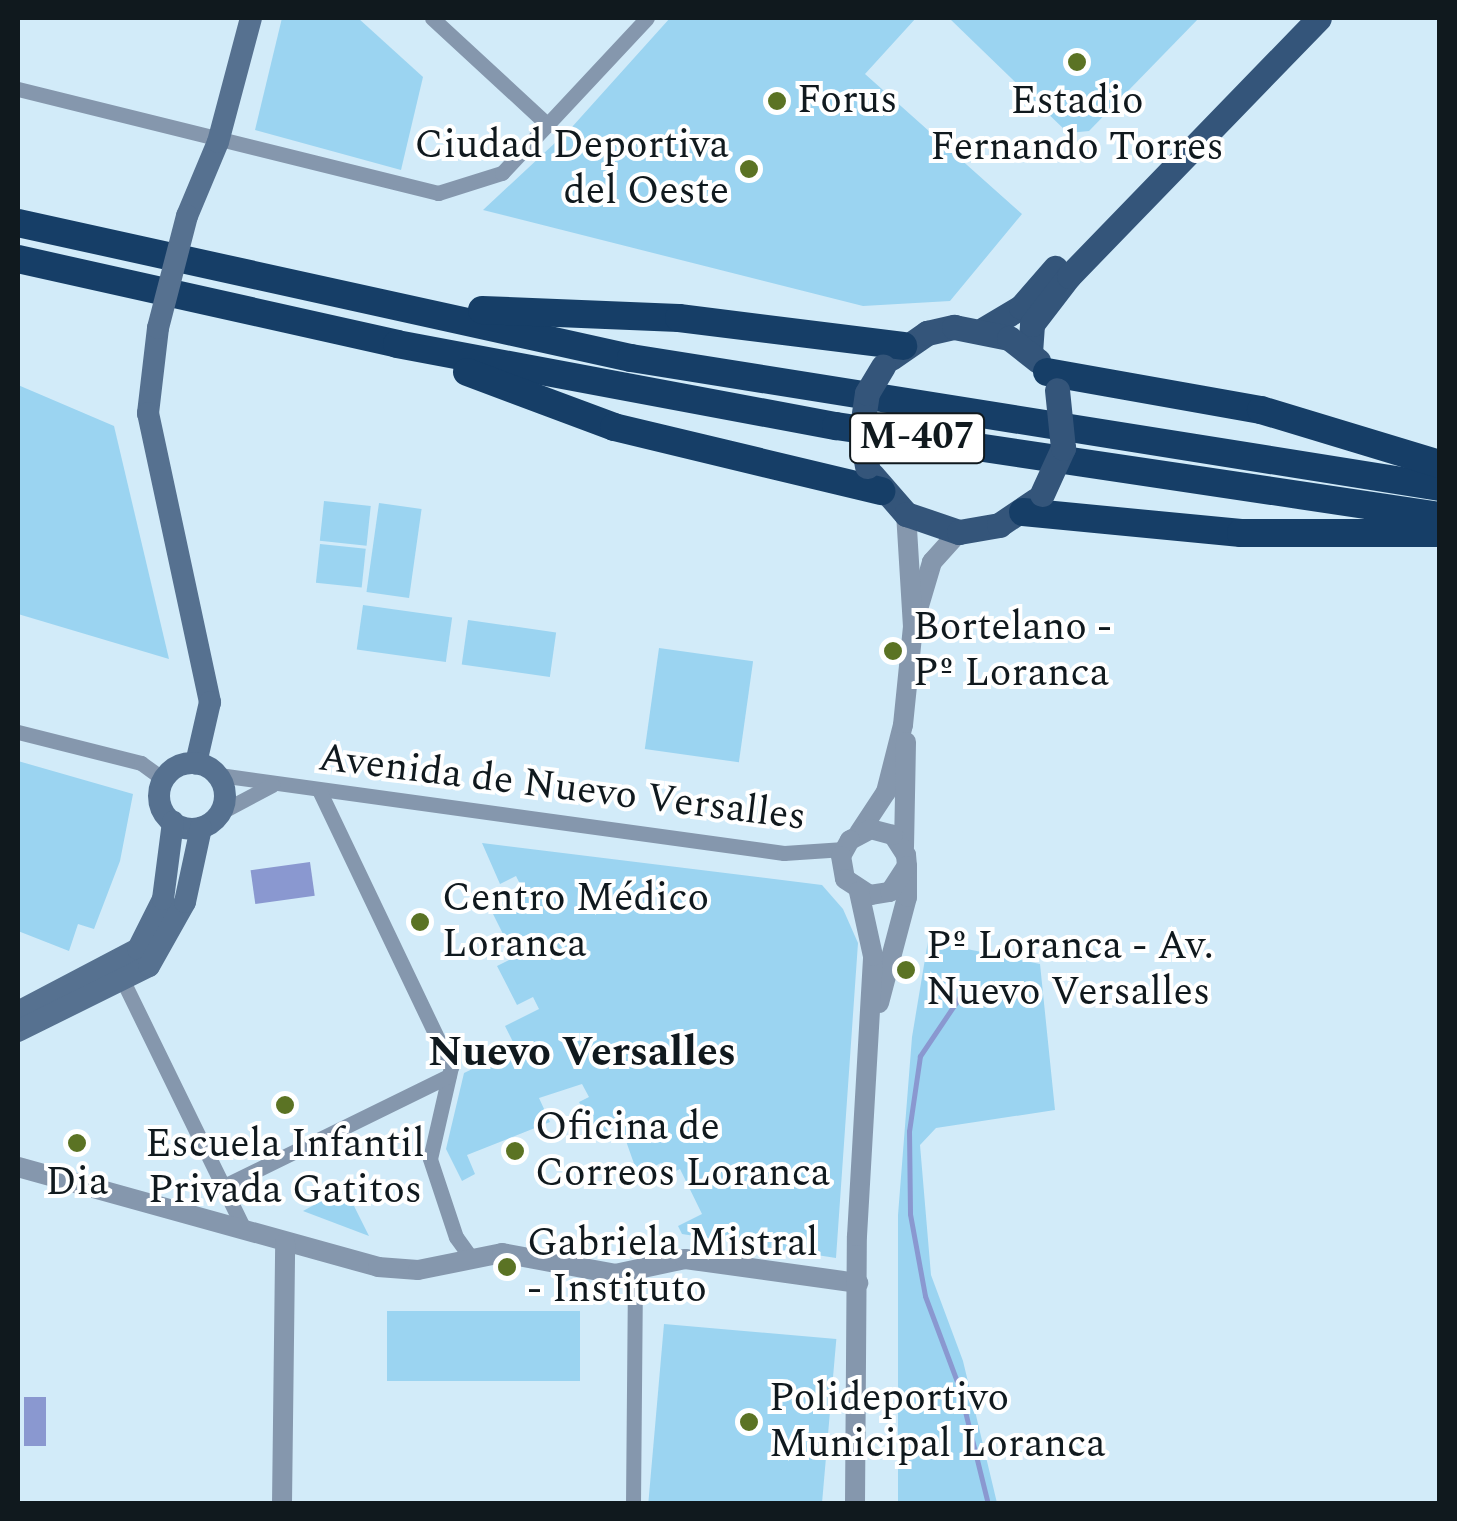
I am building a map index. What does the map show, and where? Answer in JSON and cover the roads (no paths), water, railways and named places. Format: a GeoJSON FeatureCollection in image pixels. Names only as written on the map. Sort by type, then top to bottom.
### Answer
{"type":"FeatureCollection","features":[{"type":"Feature","properties":{"kind":"highway","name":"M-407"},"geometry":{"type":"LineString","coordinates":[[18,223],[750,380],[1440,486]]}},
{"type":"Feature","properties":{"kind":"highway","name":"M-407"},"geometry":{"type":"LineString","coordinates":[[18,259],[397,344],[836,426],[1440,516]]}},
{"type":"Feature","properties":{"kind":"highway"},"geometry":{"type":"LineString","coordinates":[[400,306],[678,318],[893,356]]}},
{"type":"Feature","properties":{"kind":"highway"},"geometry":{"type":"LineString","coordinates":[[397,344],[614,427],[881,491]]}},
{"type":"Feature","properties":{"kind":"highway"},"geometry":{"type":"LineString","coordinates":[[1045,371],[1277,414],[1440,464]]}},
{"type":"Feature","properties":{"kind":"highway"},"geometry":{"type":"LineString","coordinates":[[1033,503],[1241,533],[1440,534]]}},
{"type":"Feature","properties":{"kind":"main road"},"geometry":{"type":"LineString","coordinates":[[196,762],[210,702],[148,413],[158,328],[187,216],[218,142],[251,18]]}},
{"type":"Feature","properties":{"kind":"main road"},"geometry":{"type":"LineString","coordinates":[[984,329],[1021,307],[1297,18]]}},
{"type":"Feature","properties":{"kind":"main road"},"geometry":{"type":"LineString","coordinates":[[1045,371],[984,329],[954,327],[893,356],[867,394],[861,433],[868,466],[881,491],[906,514],[959,532],[999,525],[1033,503],[1064,448],[1045,371],[1032,324],[1069,276],[1318,18]]}},
{"type":"Feature","properties":{"kind":"main road"},"geometry":{"type":"LineString","coordinates":[[18,1031],[149,966],[169,939],[202,828],[222,812],[218,775],[196,762],[172,769],[164,779],[160,804],[173,822],[202,828]]}},
{"type":"Feature","properties":{"kind":"main road"},"geometry":{"type":"LineString","coordinates":[[18,1012],[138,950],[163,899],[173,822]]}},
{"type":"Feature","properties":{"kind":"street"},"geometry":{"type":"LineString","coordinates":[[432,18],[548,125]]}},
{"type":"Feature","properties":{"kind":"street"},"geometry":{"type":"LineString","coordinates":[[18,89],[438,194],[502,172],[648,18]]}},
{"type":"Feature","properties":{"kind":"street"},"geometry":{"type":"LineString","coordinates":[[871,1040],[899,938],[905,857],[904,725],[912,627],[906,514]]}},
{"type":"Feature","properties":{"kind":"street"},"geometry":{"type":"LineString","coordinates":[[912,627],[932,562],[959,532]]}},
{"type":"Feature","properties":{"kind":"street"},"geometry":{"type":"LineString","coordinates":[[855,1504],[858,1283],[873,956],[859,892],[845,878],[844,849],[886,792],[904,725]]}},
{"type":"Feature","properties":{"kind":"street"},"geometry":{"type":"LineString","coordinates":[[18,732],[140,763],[164,779]]}},
{"type":"Feature","properties":{"kind":"street","name":"Avenida de Nuevo Versalles"},"geometry":{"type":"LineString","coordinates":[[218,775],[784,853],[844,849]]}},
{"type":"Feature","properties":{"kind":"street","name":"Avenida de Nuevo Versalles"},"geometry":{"type":"LineString","coordinates":[[222,812],[272,785]]}},
{"type":"Feature","properties":{"kind":"street"},"geometry":{"type":"LineString","coordinates":[[319,790],[450,1067],[430,1159],[456,1237],[470,1258]]}},
{"type":"Feature","properties":{"kind":"street"},"geometry":{"type":"LineString","coordinates":[[859,833],[882,830],[905,857]]}},
{"type":"Feature","properties":{"kind":"street"},"geometry":{"type":"LineString","coordinates":[[859,892],[890,892],[905,857]]}},
{"type":"Feature","properties":{"kind":"street"},"geometry":{"type":"LineString","coordinates":[[123,981],[244,1231]]}},
{"type":"Feature","properties":{"kind":"street"},"geometry":{"type":"LineString","coordinates":[[224,1186],[449,1076]]}},
{"type":"Feature","properties":{"kind":"street"},"geometry":{"type":"LineString","coordinates":[[18,1167],[378,1268],[418,1270],[502,1253],[635,1273],[685,1259],[858,1283]]}},
{"type":"Feature","properties":{"kind":"street"},"geometry":{"type":"LineString","coordinates":[[282,1504],[284,1243]]}},
{"type":"Feature","properties":{"kind":"street"},"geometry":{"type":"LineString","coordinates":[[633,1504],[635,1273]]}},
{"type":"Feature","properties":{"kind":"waterway"},"geometry":{"type":"LineString","coordinates":[[965,989],[920,1056],[909,1131],[910,1214],[925,1296],[959,1387],[988,1504]]}},
{"type":"Feature","properties":{"kind":"place","name":"Estadio Fernando Torres"},"geometry":{"type":"Point","coordinates":[1077,62]}},
{"type":"Feature","properties":{"kind":"place","name":"Forus"},"geometry":{"type":"Point","coordinates":[777,101]}},
{"type":"Feature","properties":{"kind":"place","name":"Ciudad Deportiva del Oeste"},"geometry":{"type":"Point","coordinates":[749,169]}},
{"type":"Feature","properties":{"kind":"place","name":"Bortelano - Pº Loranca"},"geometry":{"type":"Point","coordinates":[893,651]}},
{"type":"Feature","properties":{"kind":"place","name":"Centro Médico Loranca"},"geometry":{"type":"Point","coordinates":[420,922]}},
{"type":"Feature","properties":{"kind":"place","name":"Pº Loranca - Av. Nuevo Versalles"},"geometry":{"type":"Point","coordinates":[906,970]}},
{"type":"Feature","properties":{"kind":"place","name":"Escuela Infantil Privada Gatitos"},"geometry":{"type":"Point","coordinates":[285,1105]}},
{"type":"Feature","properties":{"kind":"place","name":"Dia"},"geometry":{"type":"Point","coordinates":[77,1143]}},
{"type":"Feature","properties":{"kind":"place","name":"Oficina de Correos Loranca"},"geometry":{"type":"Point","coordinates":[515,1151]}},
{"type":"Feature","properties":{"kind":"place","name":"Gabriela Mistral - Instituto"},"geometry":{"type":"Point","coordinates":[507,1267]}},
{"type":"Feature","properties":{"kind":"place","name":"Polideportivo Municipal Loranca"},"geometry":{"type":"Point","coordinates":[749,1422]}},
{"type":"Feature","properties":{"kind":"district","name":"Nuevo Versalles"},"geometry":{"type":"Point","coordinates":[582,1053]}}]}
